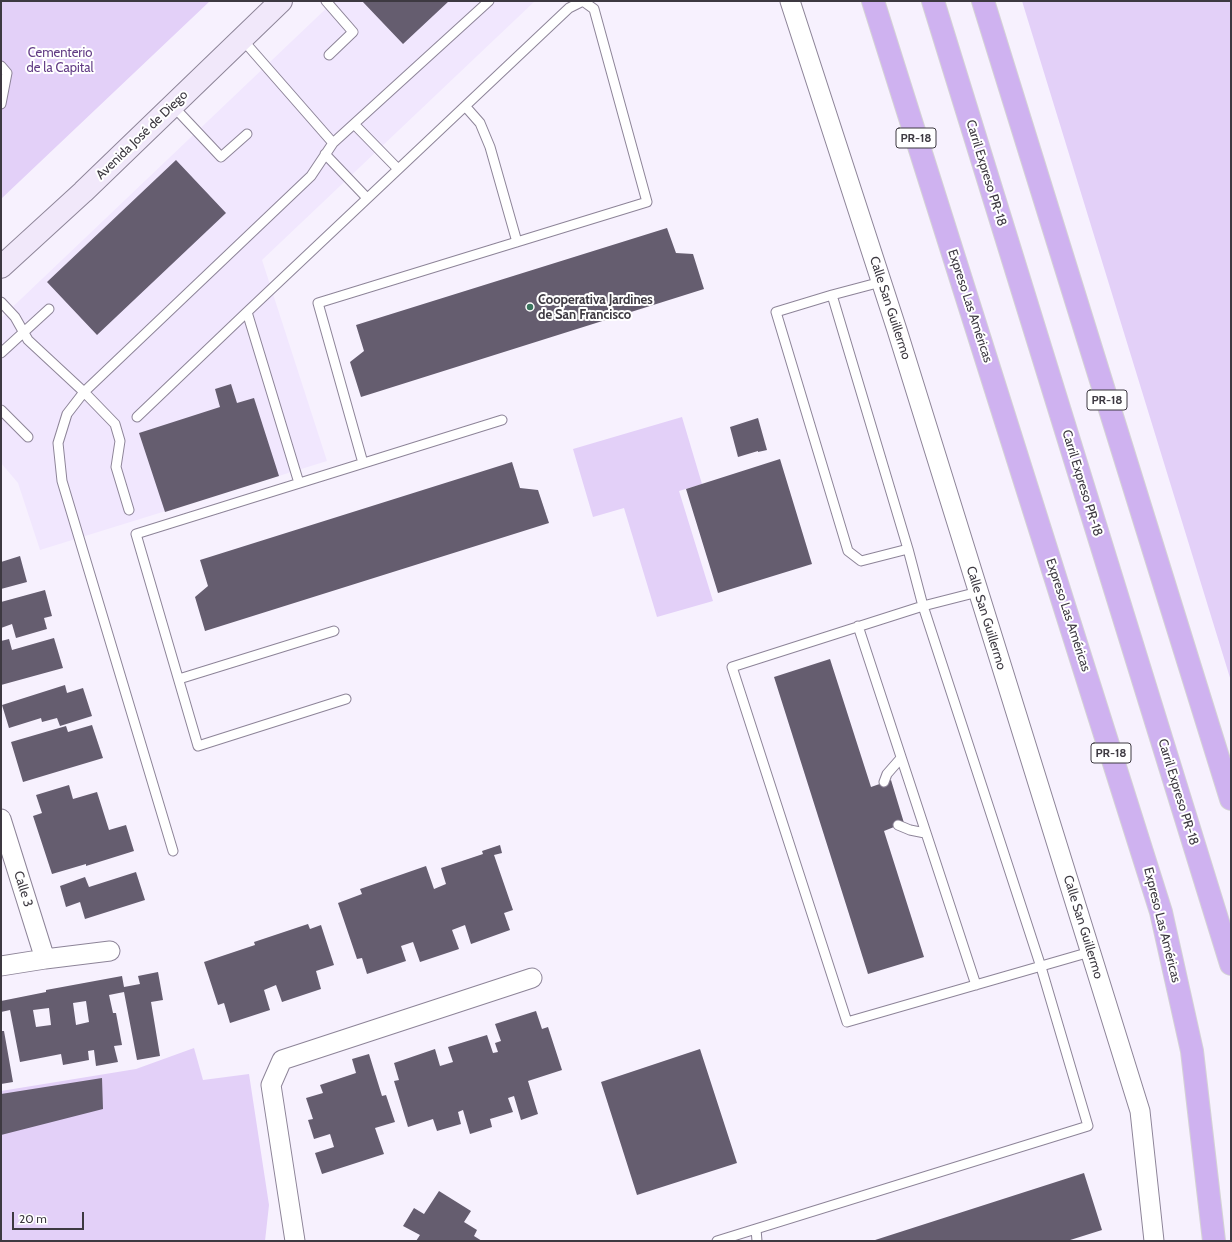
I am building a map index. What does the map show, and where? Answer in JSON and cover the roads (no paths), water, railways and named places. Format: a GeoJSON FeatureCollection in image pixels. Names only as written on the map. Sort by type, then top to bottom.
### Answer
{"type":"FeatureCollection","features":[{"type":"Feature","properties":{"kind":"highway","name":"Expreso Las Américas"},"geometry":{"type":"LineString","coordinates":[[873,1],[1161,912],[1192,1051],[1214,1241]]}},
{"type":"Feature","properties":{"kind":"highway","name":"Carril Expreso PR-18"},"geometry":{"type":"LineString","coordinates":[[933,1],[1231,964]]}},
{"type":"Feature","properties":{"kind":"highway","name":"PR-18"},"geometry":{"type":"LineString","coordinates":[[983,1],[1231,799]]}},
{"type":"Feature","properties":{"kind":"street","name":"Avenida José de Diego"},"geometry":{"type":"LineString","coordinates":[[1,267],[83,192],[281,1]]}},
{"type":"Feature","properties":{"kind":"street","name":"Calle San Guillermo"},"geometry":{"type":"LineString","coordinates":[[790,1],[881,282],[1140,1111],[1154,1241]]}},
{"type":"Feature","properties":{"kind":"street","name":"Calle 3"},"geometry":{"type":"LineString","coordinates":[[1,819],[45,959]]}},
{"type":"Feature","properties":{"kind":"street"},"geometry":{"type":"LineString","coordinates":[[1,966],[110,951]]}},
{"type":"Feature","properties":{"kind":"street"},"geometry":{"type":"LineString","coordinates":[[295,1241],[271,1085],[282,1060],[532,978]]}},
{"type":"Feature","properties":{"kind":"lane"},"geometry":{"type":"LineString","coordinates":[[326,1],[353,32],[328,55]]}},
{"type":"Feature","properties":{"kind":"lane"},"geometry":{"type":"LineString","coordinates":[[173,850],[62,481],[58,443],[67,414],[84,392],[311,176],[333,143],[489,1]]}},
{"type":"Feature","properties":{"kind":"lane"},"geometry":{"type":"LineString","coordinates":[[137,417],[569,8],[583,1],[594,9],[647,202],[318,303],[363,463]]}},
{"type":"Feature","properties":{"kind":"lane"},"geometry":{"type":"LineString","coordinates":[[242,38],[333,143]]}},
{"type":"Feature","properties":{"kind":"lane"},"geometry":{"type":"LineString","coordinates":[[1,66],[7,73],[1,104]]}},
{"type":"Feature","properties":{"kind":"lane"},"geometry":{"type":"LineString","coordinates":[[173,106],[221,157],[247,134]]}},
{"type":"Feature","properties":{"kind":"lane"},"geometry":{"type":"LineString","coordinates":[[465,106],[480,123],[490,147],[517,242]]}},
{"type":"Feature","properties":{"kind":"lane"},"geometry":{"type":"LineString","coordinates":[[354,124],[398,169]]}},
{"type":"Feature","properties":{"kind":"lane"},"geometry":{"type":"LineString","coordinates":[[326,154],[367,198]]}},
{"type":"Feature","properties":{"kind":"lane"},"geometry":{"type":"LineString","coordinates":[[881,282],[776,312],[848,551],[861,561],[908,549]]}},
{"type":"Feature","properties":{"kind":"lane"},"geometry":{"type":"LineString","coordinates":[[718,1241],[1088,1126],[1040,967],[923,606],[908,549],[832,295]]}},
{"type":"Feature","properties":{"kind":"lane"},"geometry":{"type":"LineString","coordinates":[[1,302],[16,317],[28,340],[84,392],[114,424],[120,442],[116,467],[129,510]]}},
{"type":"Feature","properties":{"kind":"lane"},"geometry":{"type":"LineString","coordinates":[[1,353],[23,331],[49,309]]}},
{"type":"Feature","properties":{"kind":"lane"},"geometry":{"type":"LineString","coordinates":[[247,312],[299,483]]}},
{"type":"Feature","properties":{"kind":"lane"},"geometry":{"type":"LineString","coordinates":[[1,410],[28,437]]}},
{"type":"Feature","properties":{"kind":"lane"},"geometry":{"type":"LineString","coordinates":[[346,699],[198,746],[136,534],[502,420]]}},
{"type":"Feature","properties":{"kind":"lane"},"geometry":{"type":"LineString","coordinates":[[978,592],[923,606],[732,667],[847,1022],[1090,952]]}},
{"type":"Feature","properties":{"kind":"lane"},"geometry":{"type":"LineString","coordinates":[[858,626],[976,985]]}},
{"type":"Feature","properties":{"kind":"lane"},"geometry":{"type":"LineString","coordinates":[[178,679],[334,632]]}},
{"type":"Feature","properties":{"kind":"lane"},"geometry":{"type":"LineString","coordinates":[[884,782],[887,774],[901,758]]}},
{"type":"Feature","properties":{"kind":"lane"},"geometry":{"type":"LineString","coordinates":[[898,825],[910,830],[926,833]]}},
{"type":"Feature","properties":{"kind":"lane"},"geometry":{"type":"LineString","coordinates":[[756,1230],[757,1241]]}},
{"type":"Feature","properties":{"kind":"place","name":"Cooperativa Jardines de San Francisco"},"geometry":{"type":"Point","coordinates":[530,307]}},
{"type":"Feature","properties":{"kind":"park label","name":"Cementerio de la Capital"},"geometry":{"type":"Point","coordinates":[60,60]}}]}
